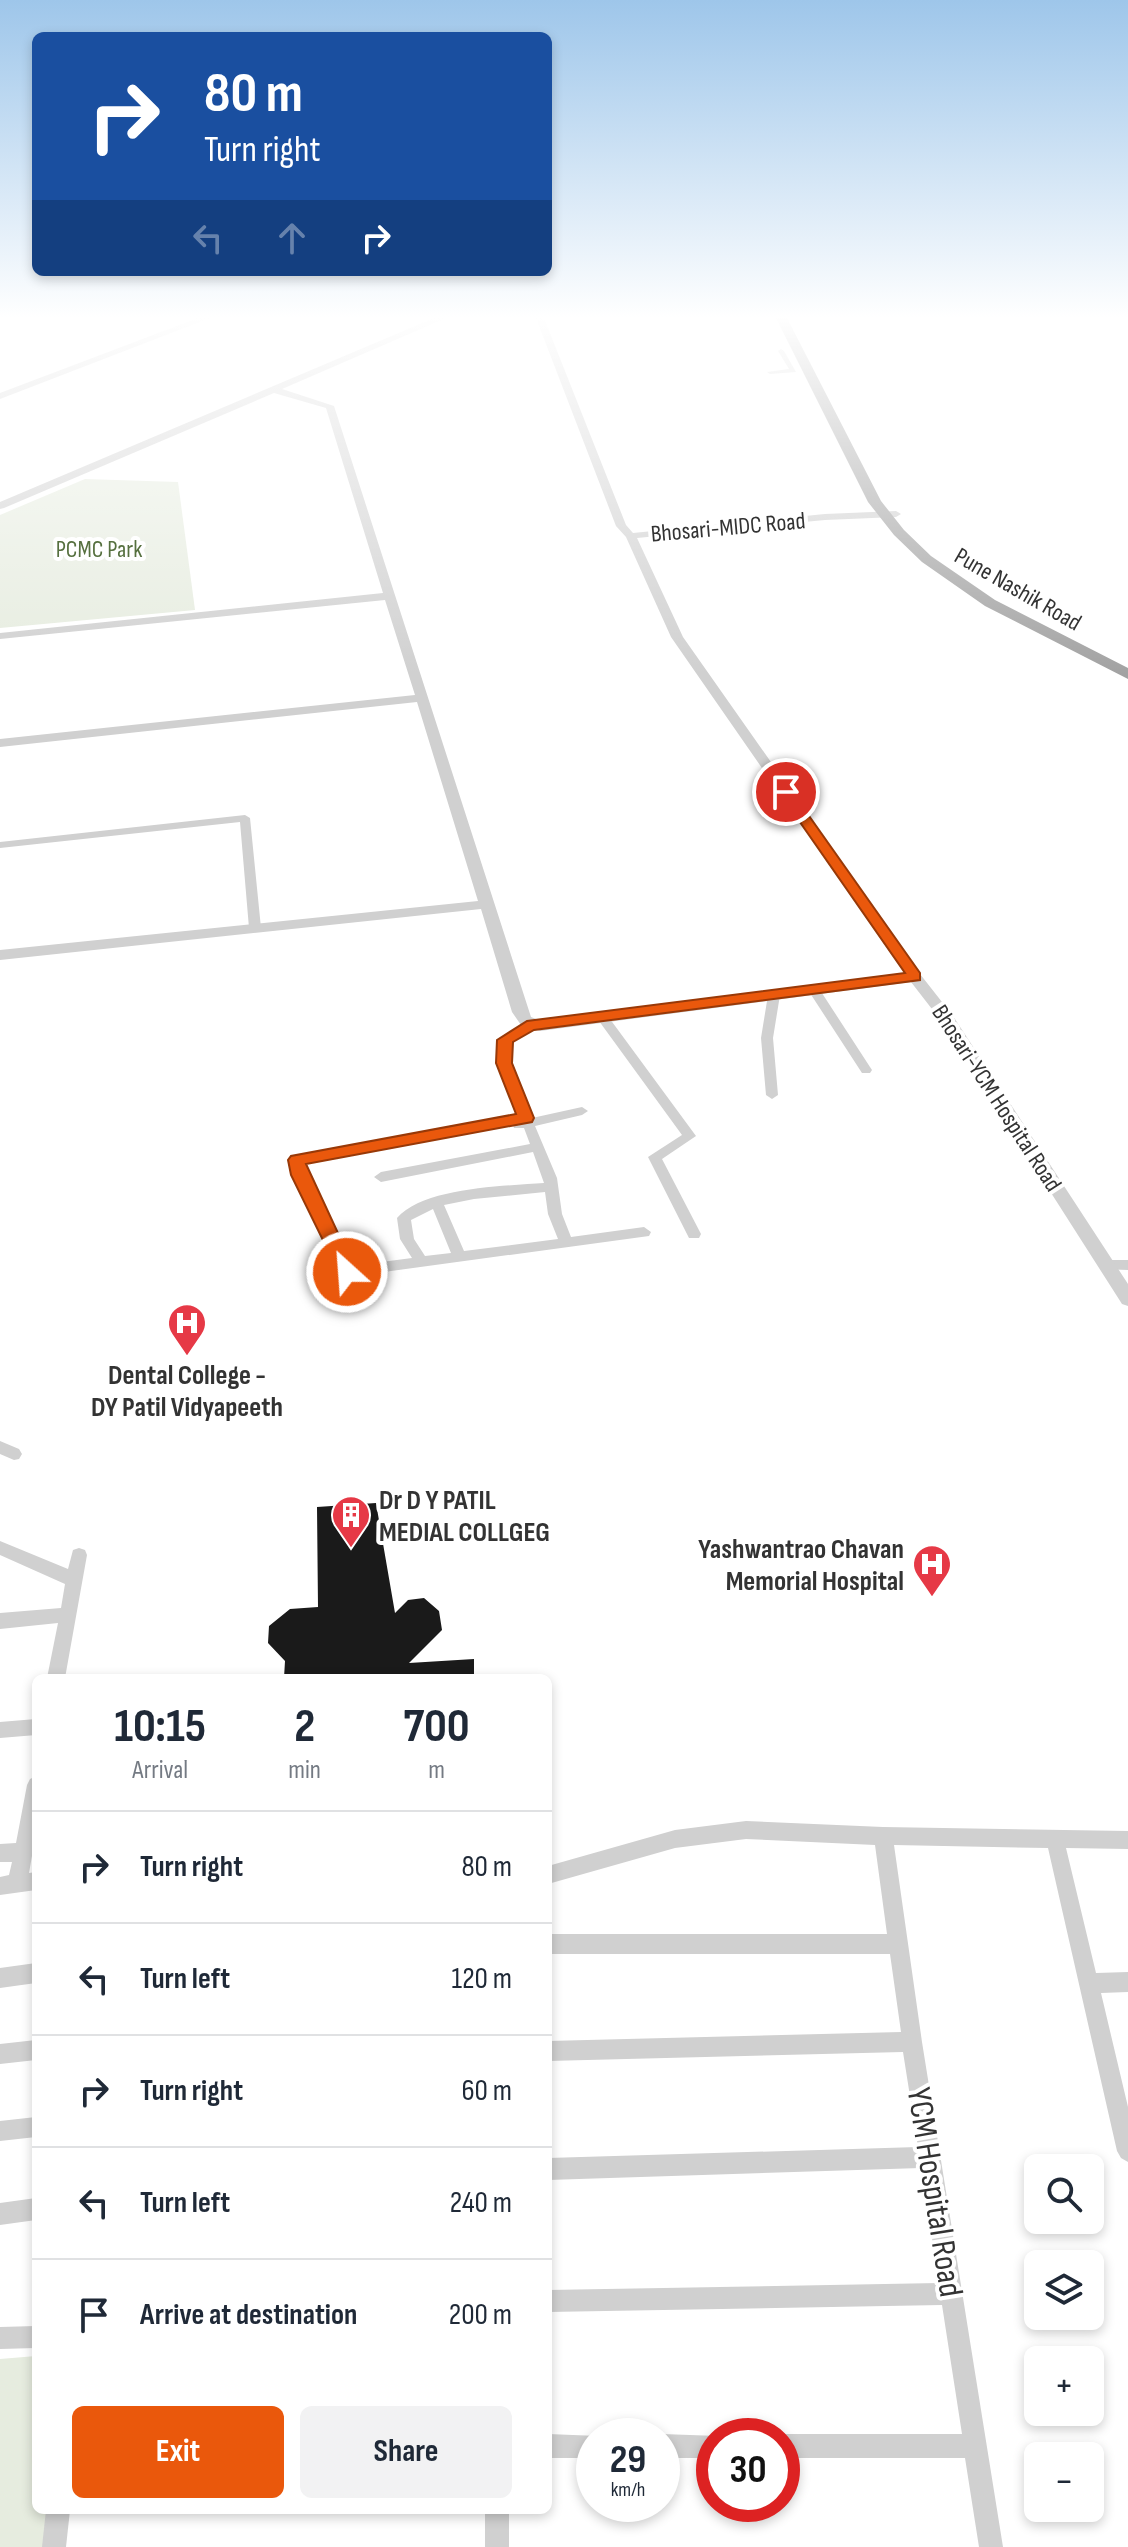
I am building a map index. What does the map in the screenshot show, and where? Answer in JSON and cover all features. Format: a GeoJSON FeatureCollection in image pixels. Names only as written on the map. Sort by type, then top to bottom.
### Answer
{"type":"FeatureCollection","features":[{"type":"Feature","properties":{"kind":"highway","name":"Pune Nashik Road"},"geometry":{"type":"LineString","coordinates":[[845,437],[886,512],[933,565],[972,593],[1128,674]]}},
{"type":"Feature","properties":{"kind":"highway","name":"Pune Nashik Road"},"geometry":{"type":"LineString","coordinates":[[849,437],[886,512],[944,563],[982,590],[1128,665]]}},
{"type":"Feature","properties":{"kind":"highway"},"geometry":{"type":"LineString","coordinates":[[859,514],[886,512]]}},
{"type":"Feature","properties":{"kind":"highway"},"geometry":{"type":"LineString","coordinates":[[859,514],[886,512]]}},
{"type":"Feature","properties":{"kind":"street"},"geometry":{"type":"LineString","coordinates":[[0,506],[163,437]]}},
{"type":"Feature","properties":{"kind":"street"},"geometry":{"type":"LineString","coordinates":[[340,437],[520,1012],[532,1025]]}},
{"type":"Feature","properties":{"kind":"street","name":"Bhosari-MIDC Road"},"geometry":{"type":"LineString","coordinates":[[586,437],[621,526],[631,536]]}},
{"type":"Feature","properties":{"kind":"street","name":"Bhosari-MIDC Road"},"geometry":{"type":"LineString","coordinates":[[596,437],[631,525],[631,536]]}},
{"type":"Feature","properties":{"kind":"street","name":"Bhosari-MIDC Road"},"geometry":{"type":"LineString","coordinates":[[631,536],[859,514]]}},
{"type":"Feature","properties":{"kind":"street","name":"Bhosari-YCM Hospital Road"},"geometry":{"type":"LineString","coordinates":[[631,536],[677,637],[915,977],[948,1019],[1128,1299]]}},
{"type":"Feature","properties":{"kind":"street"},"geometry":{"type":"LineString","coordinates":[[0,636],[390,596]]}},
{"type":"Feature","properties":{"kind":"street"},"geometry":{"type":"LineString","coordinates":[[0,743],[422,698]]}},
{"type":"Feature","properties":{"kind":"street"},"geometry":{"type":"LineString","coordinates":[[0,845],[245,818],[255,928]]}},
{"type":"Feature","properties":{"kind":"street"},"geometry":{"type":"LineString","coordinates":[[0,955],[486,904]]}},
{"type":"Feature","properties":{"kind":"street"},"geometry":{"type":"LineString","coordinates":[[566,1242],[555,1214],[551,1187],[504,1063],[505,1040],[532,1025],[915,977]]}},
{"type":"Feature","properties":{"kind":"street"},"geometry":{"type":"LineString","coordinates":[[814,990],[866,1070]]}},
{"type":"Feature","properties":{"kind":"street"},"geometry":{"type":"LineString","coordinates":[[772,1095],[767,1038],[774,995]]}},
{"type":"Feature","properties":{"kind":"street"},"geometry":{"type":"LineString","coordinates":[[603,1018],[690,1136],[655,1157],[694,1234]]}},
{"type":"Feature","properties":{"kind":"street"},"geometry":{"type":"LineString","coordinates":[[582,1109],[299,1169],[347,1272],[644,1232]]}},
{"type":"Feature","properties":{"kind":"street"},"geometry":{"type":"LineString","coordinates":[[381,1177],[537,1147]]}},
{"type":"Feature","properties":{"kind":"street"},"geometry":{"type":"LineString","coordinates":[[421,1262],[407,1239],[404,1218],[420,1206],[551,1187]]}},
{"type":"Feature","properties":{"kind":"street"},"geometry":{"type":"LineString","coordinates":[[437,1203],[459,1256]]}},
{"type":"Feature","properties":{"kind":"street"},"geometry":{"type":"LineString","coordinates":[[1106,1265],[1128,1265]]}},
{"type":"Feature","properties":{"kind":"street"},"geometry":{"type":"LineString","coordinates":[[0,1548],[75,1580]]}},
{"type":"Feature","properties":{"kind":"street"},"geometry":{"type":"LineString","coordinates":[[57,1674],[79,1555]]}},
{"type":"Feature","properties":{"kind":"street"},"geometry":{"type":"LineString","coordinates":[[0,1621],[68,1615]]}},
{"type":"Feature","properties":{"kind":"street"},"geometry":{"type":"LineString","coordinates":[[0,1730],[32,1727]]}},
{"type":"Feature","properties":{"kind":"street"},"geometry":{"type":"LineString","coordinates":[[18,1884],[32,1806]]}},
{"type":"Feature","properties":{"kind":"street"},"geometry":{"type":"LineString","coordinates":[[552,1874],[675,1839],[746,1830],[883,1836],[1128,1840]]}},
{"type":"Feature","properties":{"kind":"street","name":"YCM Hospital Road"},"geometry":{"type":"LineString","coordinates":[[883,1836],[991,2547]]}},
{"type":"Feature","properties":{"kind":"street"},"geometry":{"type":"LineString","coordinates":[[1055,1840],[1128,2151]]}},
{"type":"Feature","properties":{"kind":"street"},"geometry":{"type":"LineString","coordinates":[[0,1853],[23,1852]]}},
{"type":"Feature","properties":{"kind":"street"},"geometry":{"type":"LineString","coordinates":[[552,1944],[898,1944]]}},
{"type":"Feature","properties":{"kind":"street"},"geometry":{"type":"LineString","coordinates":[[0,1978],[32,1974]]}},
{"type":"Feature","properties":{"kind":"street"},"geometry":{"type":"LineString","coordinates":[[1088,1983],[1128,1982]]}},
{"type":"Feature","properties":{"kind":"street"},"geometry":{"type":"LineString","coordinates":[[552,2051],[912,2042]]}},
{"type":"Feature","properties":{"kind":"street"},"geometry":{"type":"LineString","coordinates":[[0,2054],[32,2050]]}},
{"type":"Feature","properties":{"kind":"street"},"geometry":{"type":"LineString","coordinates":[[0,2131],[32,2127]]}},
{"type":"Feature","properties":{"kind":"street"},"geometry":{"type":"LineString","coordinates":[[552,2169],[931,2157]]}},
{"type":"Feature","properties":{"kind":"street"},"geometry":{"type":"LineString","coordinates":[[0,2214],[32,2210]]}},
{"type":"Feature","properties":{"kind":"street"},"geometry":{"type":"LineString","coordinates":[[552,2301],[952,2294]]}},
{"type":"Feature","properties":{"kind":"street"},"geometry":{"type":"LineString","coordinates":[[0,2338],[32,2337]]}},
{"type":"Feature","properties":{"kind":"street"},"geometry":{"type":"LineString","coordinates":[[552,2446],[576,2446]]}},
{"type":"Feature","properties":{"kind":"street"},"geometry":{"type":"LineString","coordinates":[[800,2446],[976,2446]]}},
{"type":"Feature","properties":{"kind":"street"},"geometry":{"type":"LineString","coordinates":[[54,2547],[58,2514]]}},
{"type":"Feature","properties":{"kind":"street"},"geometry":{"type":"LineString","coordinates":[[497,2514],[497,2547]]}},
{"type":"Feature","properties":{"kind":"green space","name":"PCMC Park"},"geometry":{"type":"Polygon","coordinates":[[[85,479],[178,482],[195,610],[0,628],[0,515],[85,479]]]}},
{"type":"Feature","properties":{"kind":"green space"},"geometry":{"type":"Polygon","coordinates":[[[32,2356],[32,2514],[49,2514],[45,2547],[0,2547],[0,2359],[32,2356]]]}},
{"type":"Feature","properties":{"kind":"building","name":"Dr D Y PATIL MEDIAL COLLGEG"},"geometry":{"type":"Polygon","coordinates":[[[376,1503],[395,1613],[408,1600],[424,1598],[439,1611],[442,1630],[409,1663],[474,1659],[474,1674],[284,1674],[285,1661],[268,1643],[269,1626],[290,1609],[318,1607],[317,1507],[376,1503]]]}},
{"type":"Feature","properties":{"kind":"place","name":"Dental College - DY Patil Vidyapeeth"},"geometry":{"type":"Point","coordinates":[187,1357]}},
{"type":"Feature","properties":{"kind":"place","name":"Dr D Y PATIL MEDIAL COLLGEG"},"geometry":{"type":"Point","coordinates":[351,1549]}},
{"type":"Feature","properties":{"kind":"place","name":"Yashwantrao Chavan Memorial Hospital"},"geometry":{"type":"Point","coordinates":[932,1598]}},
{"type":"Feature","properties":{"kind":"route"},"geometry":{"type":"LineString","coordinates":[[347,1272],[300,1175],[297,1160],[526,1118],[504,1063],[505,1040],[532,1025],[915,977],[786,792]]}}]}
